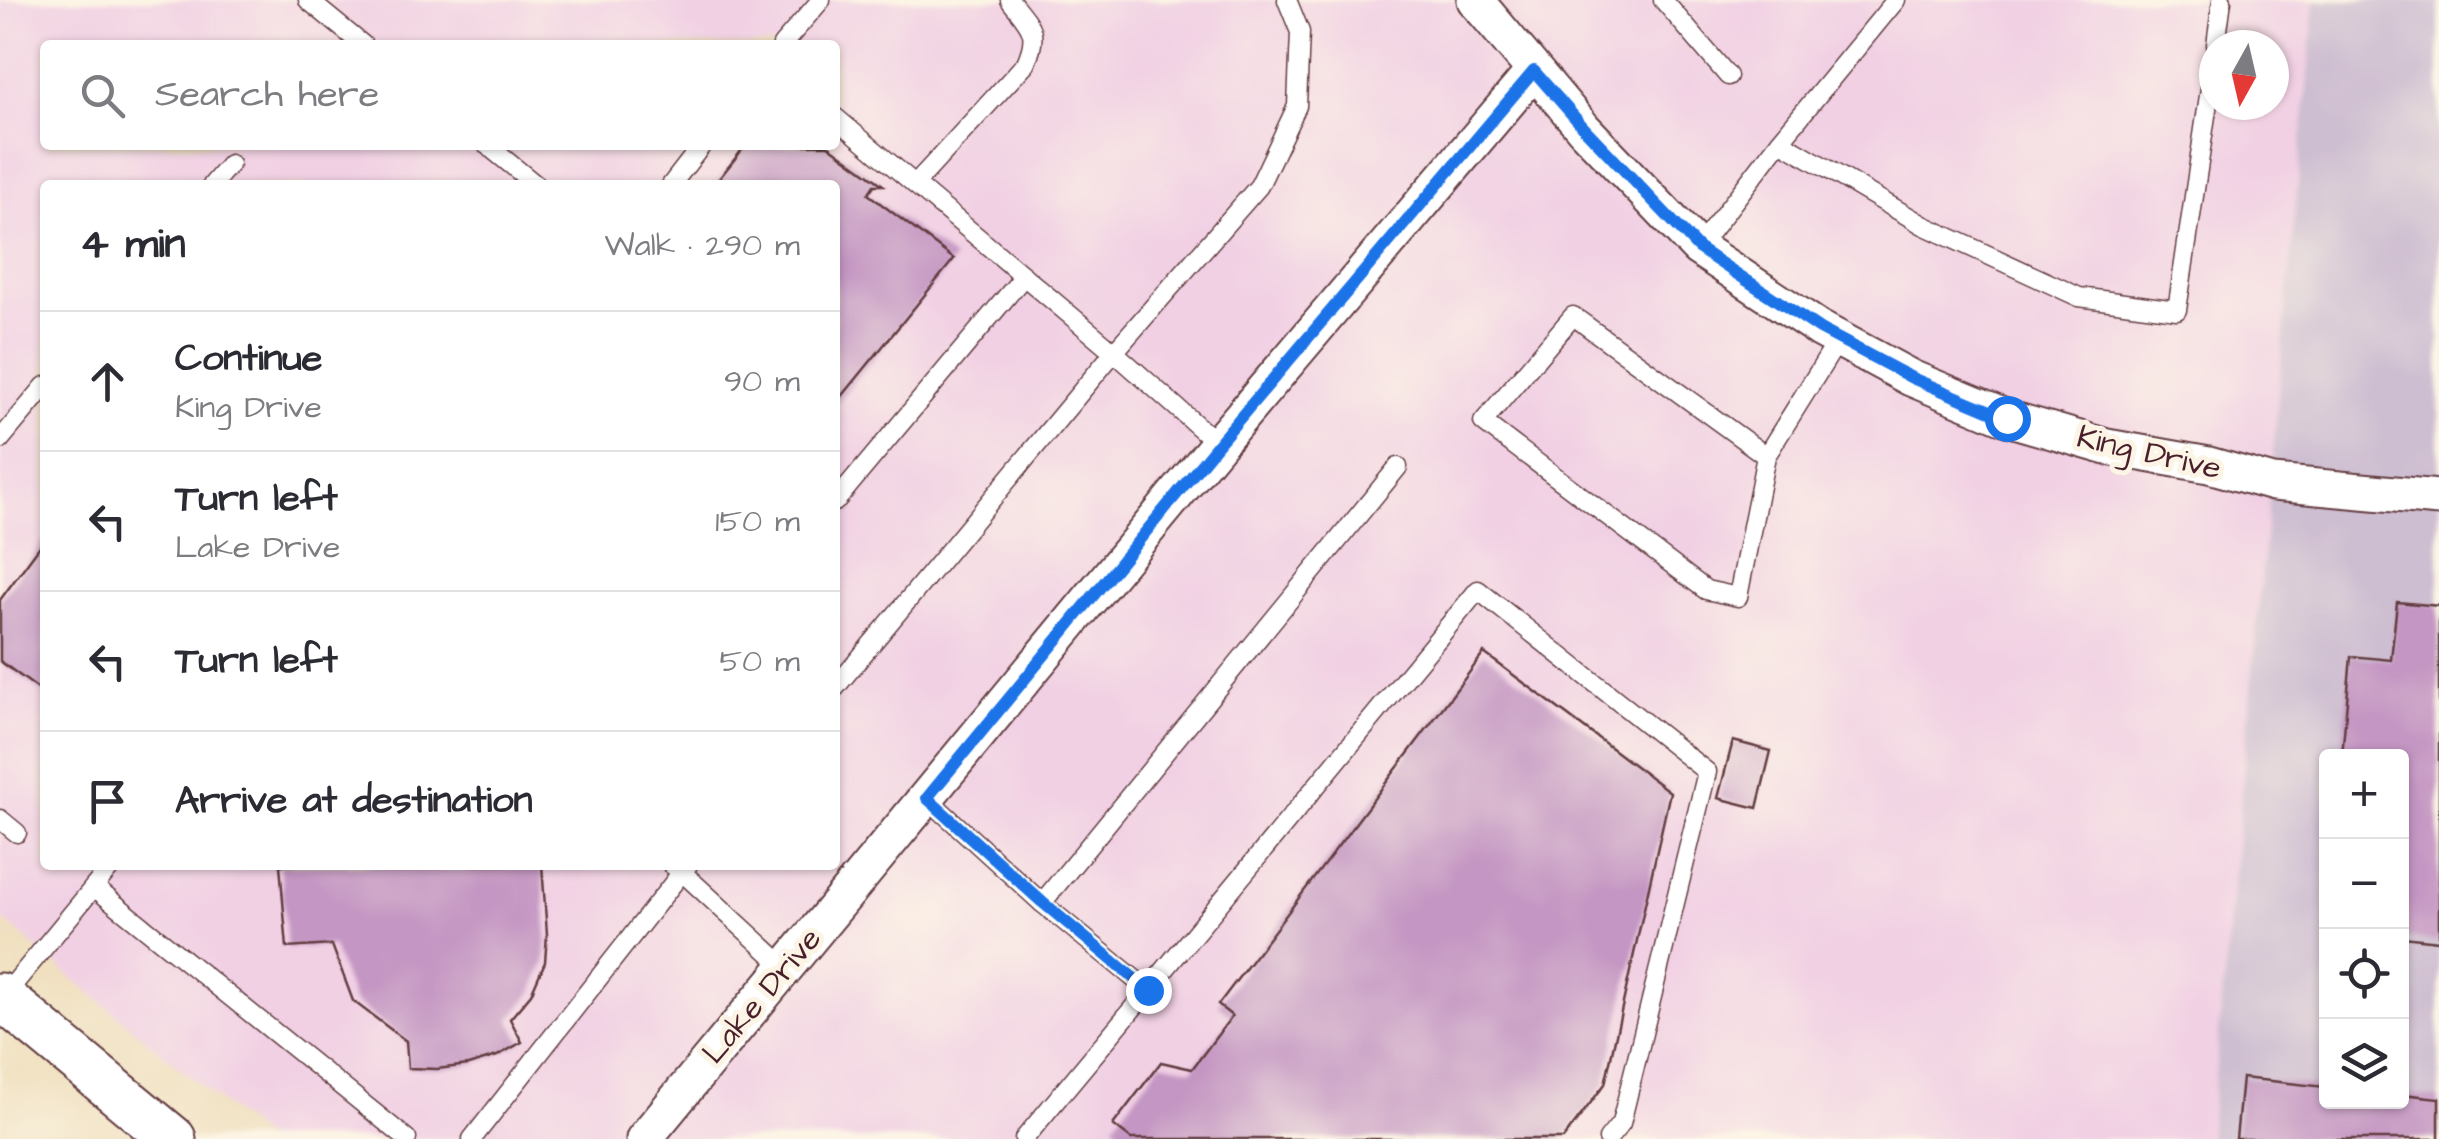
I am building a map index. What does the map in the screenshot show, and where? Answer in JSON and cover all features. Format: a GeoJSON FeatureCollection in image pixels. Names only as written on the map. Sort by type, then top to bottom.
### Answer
{"type":"FeatureCollection","features":[{"type":"Feature","properties":{"kind":"street","name":"King Drive"},"geometry":{"type":"LineString","coordinates":[[1476,0],[1584,128],[1698,248],[1839,339],[1912,378],[2007,418],[2107,447],[2209,465],[2273,483],[2439,498]]}},
{"type":"Feature","properties":{"kind":"street","name":"Lake Drive"},"geometry":{"type":"LineString","coordinates":[[644,1139],[1218,444],[1534,71]]}},
{"type":"Feature","properties":{"kind":"street"},"geometry":{"type":"LineString","coordinates":[[1,997],[173,1139]]}},
{"type":"Feature","properties":{"kind":"lane"},"geometry":{"type":"LineString","coordinates":[[308,0],[357,40]]}},
{"type":"Feature","properties":{"kind":"lane"},"geometry":{"type":"LineString","coordinates":[[786,40],[821,0]]}},
{"type":"Feature","properties":{"kind":"lane"},"geometry":{"type":"LineString","coordinates":[[915,184],[1026,63],[1033,47],[1034,30],[1010,0]]}},
{"type":"Feature","properties":{"kind":"lane"},"geometry":{"type":"LineString","coordinates":[[840,682],[1114,352],[1259,186],[1297,106],[1300,32],[1287,0]]}},
{"type":"Feature","properties":{"kind":"lane"},"geometry":{"type":"LineString","coordinates":[[1662,0],[1728,76]]}},
{"type":"Feature","properties":{"kind":"lane"},"geometry":{"type":"LineString","coordinates":[[1698,248],[1896,0]]}},
{"type":"Feature","properties":{"kind":"lane"},"geometry":{"type":"LineString","coordinates":[[2218,30],[2222,0]]}},
{"type":"Feature","properties":{"kind":"lane"},"geometry":{"type":"LineString","coordinates":[[1780,141],[1923,225],[2079,297],[2177,310],[2205,120]]}},
{"type":"Feature","properties":{"kind":"lane"},"geometry":{"type":"LineString","coordinates":[[840,121],[1218,444]]}},
{"type":"Feature","properties":{"kind":"lane"},"geometry":{"type":"LineString","coordinates":[[493,150],[530,180]]}},
{"type":"Feature","properties":{"kind":"lane"},"geometry":{"type":"LineString","coordinates":[[675,180],[698,150]]}},
{"type":"Feature","properties":{"kind":"lane"},"geometry":{"type":"LineString","coordinates":[[216,180],[230,164]]}},
{"type":"Feature","properties":{"kind":"lane"},"geometry":{"type":"LineString","coordinates":[[840,496],[1024,276]]}},
{"type":"Feature","properties":{"kind":"lane"},"geometry":{"type":"LineString","coordinates":[[1766,456],[1572,316],[1483,422],[1706,590],[1738,597],[1766,456],[1839,339]]}},
{"type":"Feature","properties":{"kind":"lane"},"geometry":{"type":"LineString","coordinates":[[0,440],[40,392]]}},
{"type":"Feature","properties":{"kind":"lane"},"geometry":{"type":"LineString","coordinates":[[1042,902],[1398,467]]}},
{"type":"Feature","properties":{"kind":"lane"},"geometry":{"type":"LineString","coordinates":[[1024,1139],[1478,590],[1707,772],[1621,1123],[1608,1139]]}},
{"type":"Feature","properties":{"kind":"lane"},"geometry":{"type":"LineString","coordinates":[[927,798],[1042,902],[1148,990]]}},
{"type":"Feature","properties":{"kind":"lane"},"geometry":{"type":"LineString","coordinates":[[0,819],[17,833]]}},
{"type":"Feature","properties":{"kind":"lane"},"geometry":{"type":"LineString","coordinates":[[1,997],[108,870]]}},
{"type":"Feature","properties":{"kind":"lane"},"geometry":{"type":"LineString","coordinates":[[472,1139],[679,870]]}},
{"type":"Feature","properties":{"kind":"lane"},"geometry":{"type":"LineString","coordinates":[[683,870],[786,967]]}},
{"type":"Feature","properties":{"kind":"lane"},"geometry":{"type":"LineString","coordinates":[[94,886],[407,1139]]}},
{"type":"Feature","properties":{"kind":"shaded area"},"geometry":{"type":"Polygon","coordinates":[[[0,0],[2315,0],[2209,1139],[265,1139],[0,917],[0,0]]]}},
{"type":"Feature","properties":{"kind":"shaded area"},"geometry":{"type":"Polygon","coordinates":[[[2315,0],[2439,0],[2439,1139],[2209,1139],[2315,0]]]}},
{"type":"Feature","properties":{"kind":"building"},"geometry":{"type":"Polygon","coordinates":[[[742,150],[835,150],[883,185],[874,185],[868,194],[954,259],[840,399],[840,180],[718,180],[742,150]]]}},
{"type":"Feature","properties":{"kind":"building"},"geometry":{"type":"Polygon","coordinates":[[[40,546],[40,690],[0,661],[0,600],[40,546]]]}},
{"type":"Feature","properties":{"kind":"building"},"geometry":{"type":"Polygon","coordinates":[[[2397,602],[2439,606],[2439,941],[2409,938],[2409,749],[2343,749],[2351,656],[2391,660],[2397,602]]]}},
{"type":"Feature","properties":{"kind":"building"},"geometry":{"type":"Polygon","coordinates":[[[1484,653],[1670,792],[1605,1084],[1563,1139],[1131,1139],[1113,1125],[1161,1062],[1192,1069],[1232,1016],[1218,1005],[1484,653]]]}},
{"type":"Feature","properties":{"kind":"building"},"geometry":{"type":"Polygon","coordinates":[[[1733,741],[1771,751],[1757,808],[1718,798],[1733,741]]]}},
{"type":"Feature","properties":{"kind":"building"},"geometry":{"type":"Polygon","coordinates":[[[280,870],[542,870],[545,962],[531,994],[510,1019],[522,1042],[497,1056],[468,1065],[408,1068],[406,1041],[353,1001],[332,945],[287,948],[280,870]]]}},
{"type":"Feature","properties":{"kind":"building"},"geometry":{"type":"Polygon","coordinates":[[[2242,1078],[2319,1086],[2319,1109],[2409,1109],[2409,1095],[2439,1098],[2439,1139],[2236,1139],[2242,1078]]]}},
{"type":"Feature","properties":{"kind":"route"},"geometry":{"type":"LineString","coordinates":[[1148,990],[1042,902],[927,798],[1218,444],[1534,71],[1698,248],[1820,329],[1912,378],[2007,418]]}}]}
